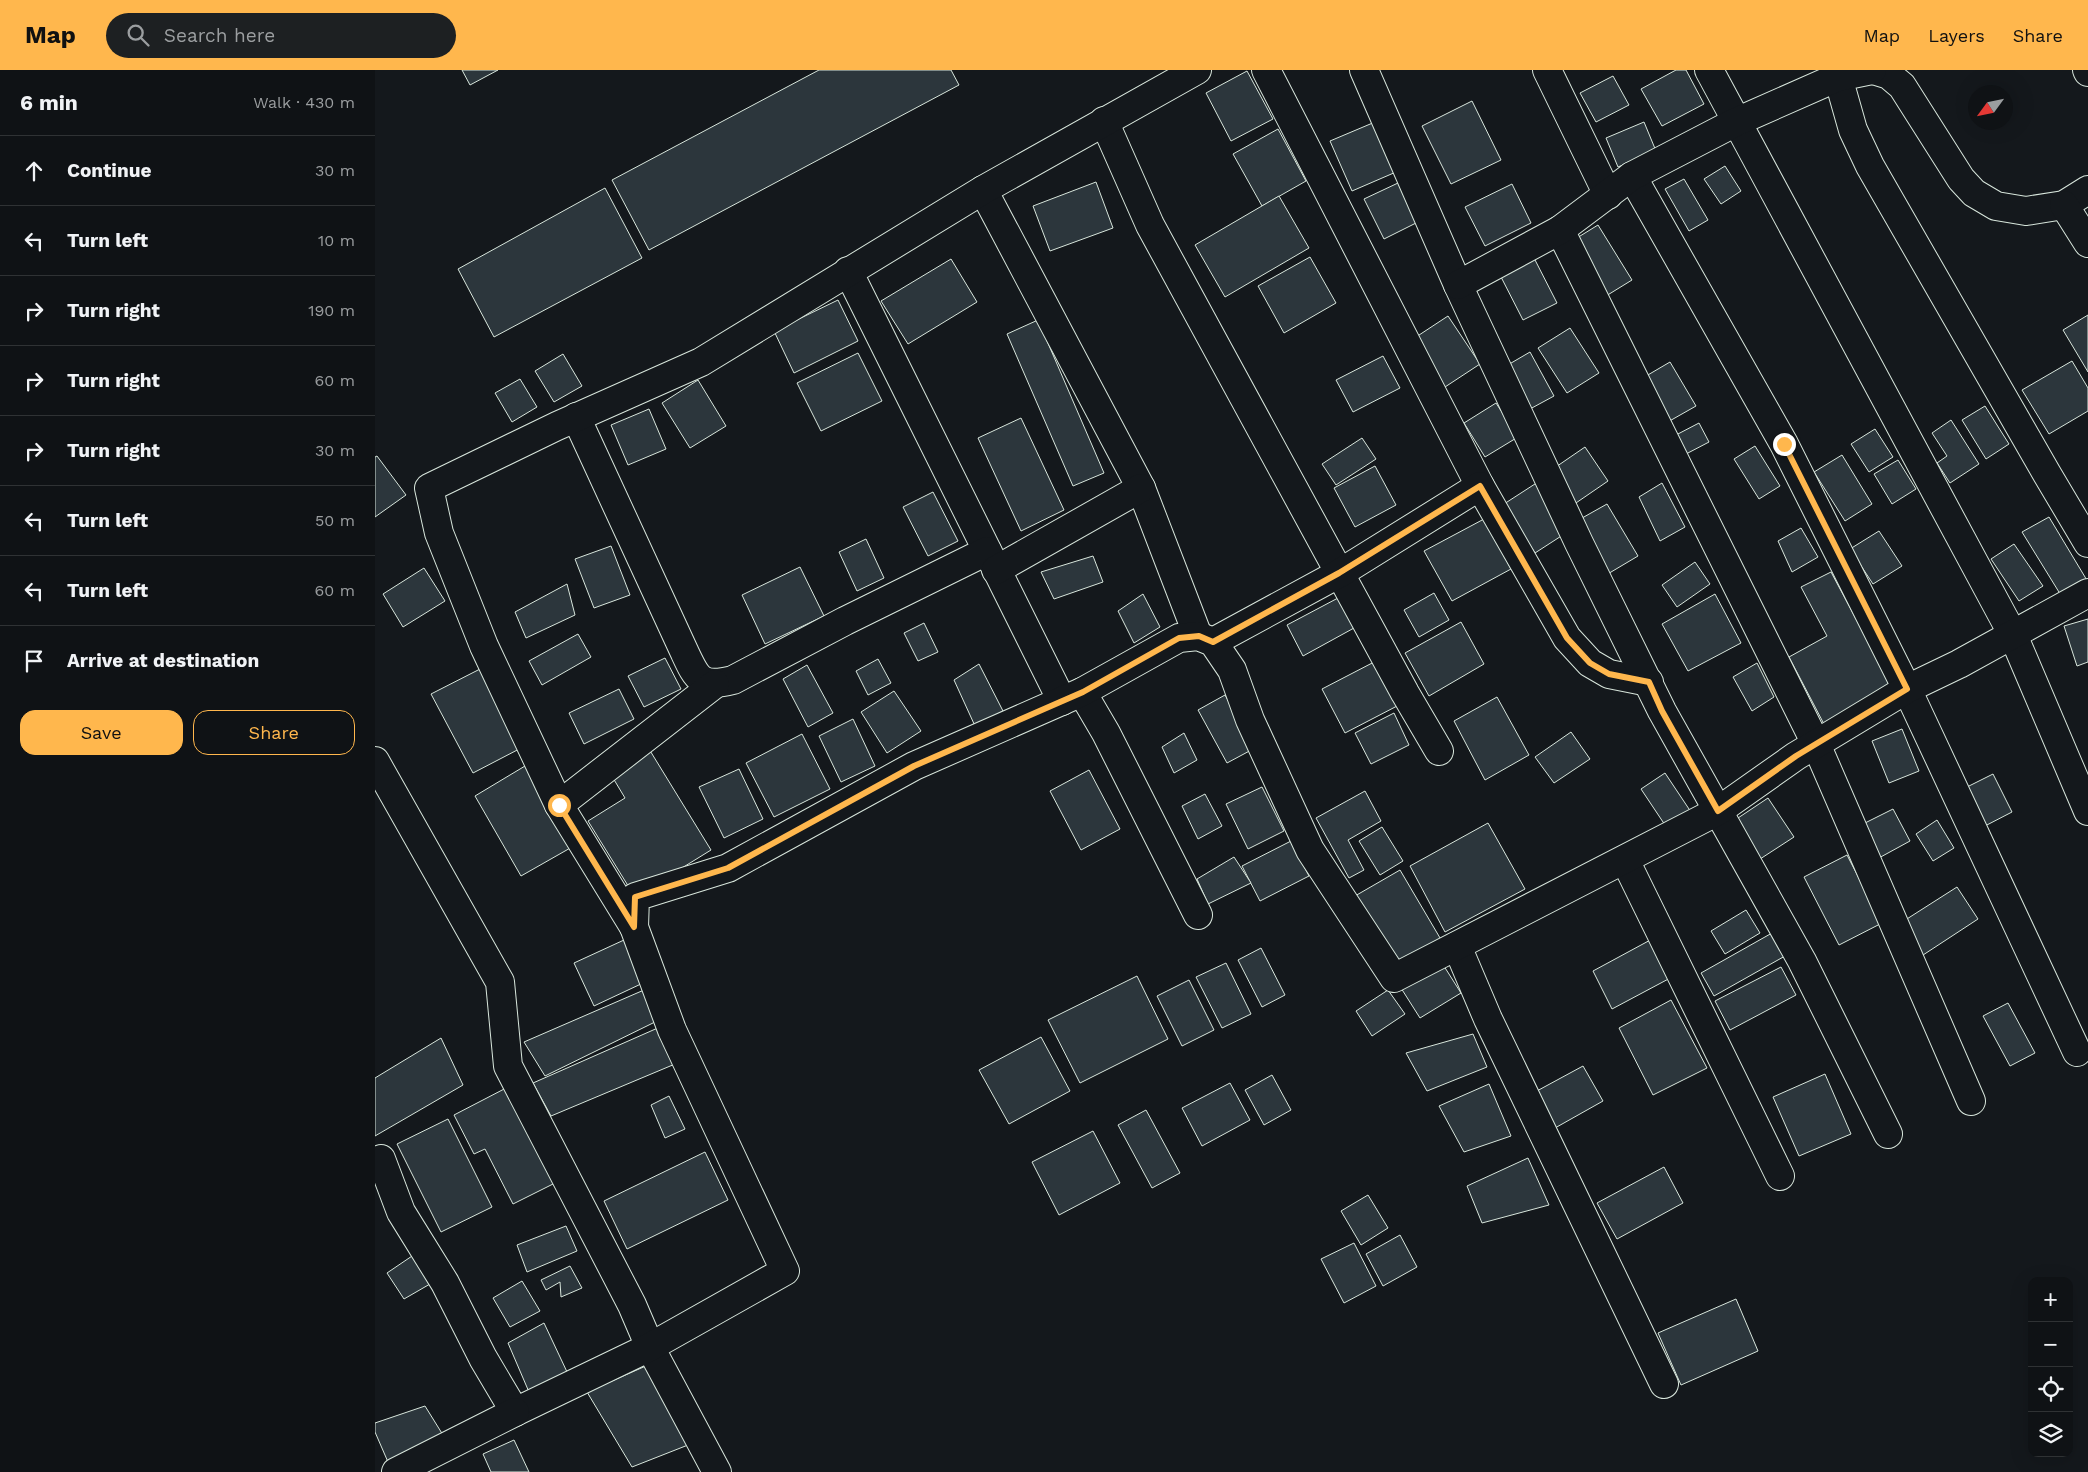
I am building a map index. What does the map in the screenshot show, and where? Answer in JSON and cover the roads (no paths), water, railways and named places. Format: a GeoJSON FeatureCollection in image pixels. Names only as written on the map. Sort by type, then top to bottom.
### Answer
{"type":"FeatureCollection","features":[{"type":"Feature","properties":{"kind":"street"},"geometry":{"type":"LineString","coordinates":[[396,1472],[651,1347],[785,1271],[672,1030],[634,927],[559,805],[484,646],[439,533],[429,488],[576,417],[701,362],[983,190],[1197,70]]}},
{"type":"Feature","properties":{"kind":"street"},"geometry":{"type":"LineString","coordinates":[[1266,70],[1480,486],[1567,638],[1590,663],[1609,674],[1649,682]]}},
{"type":"Feature","properties":{"kind":"street"},"geometry":{"type":"LineString","coordinates":[[1364,70],[1458,285],[1579,543],[1662,711],[1802,961],[1888,1134]]}},
{"type":"Feature","properties":{"kind":"street"},"geometry":{"type":"LineString","coordinates":[[1547,70],[1608,195]]}},
{"type":"Feature","properties":{"kind":"street"},"geometry":{"type":"LineString","coordinates":[[1709,70],[2013,635],[2088,811]]}},
{"type":"Feature","properties":{"kind":"street"},"geometry":{"type":"LineString","coordinates":[[1458,285],[1560,230],[1632,176],[1736,122],[1838,77],[1872,70],[1889,75],[1902,86],[1961,179],[1974,193],[1996,206],[2026,211],[2064,205],[2088,190]]}},
{"type":"Feature","properties":{"kind":"street"},"geometry":{"type":"LineString","coordinates":[[1838,77],[1853,130],[1870,166],[2088,543]]}},
{"type":"Feature","properties":{"kind":"street"},"geometry":{"type":"LineString","coordinates":[[1104,121],[1150,225],[1339,573],[1439,751]]}},
{"type":"Feature","properties":{"kind":"street"},"geometry":{"type":"LineString","coordinates":[[1632,176],[1784,444],[1907,689],[2077,1052]]}},
{"type":"Feature","properties":{"kind":"street"},"geometry":{"type":"LineString","coordinates":[[983,190],[1141,488],[1206,639],[1232,670],[1250,720],[1310,850],[1394,978],[1718,811],[1796,756],[1907,689],[1959,664],[2088,593]]}},
{"type":"Feature","properties":{"kind":"street"},"geometry":{"type":"LineString","coordinates":[[2064,205],[2088,244]]}},
{"type":"Feature","properties":{"kind":"street"},"geometry":{"type":"LineString","coordinates":[[1560,230],[1816,744],[1971,1101]]}},
{"type":"Feature","properties":{"kind":"street"},"geometry":{"type":"LineString","coordinates":[[848,271],[992,560],[1072,697],[1111,741],[1198,915]]}},
{"type":"Feature","properties":{"kind":"street"},"geometry":{"type":"LineString","coordinates":[[576,417],[692,669],[702,681],[715,684]]}},
{"type":"Feature","properties":{"kind":"street"},"geometry":{"type":"LineString","coordinates":[[634,927],[635,897],[728,868],[914,766],[1072,697],[1179,638],[1206,639],[1339,573],[1480,486]]}},
{"type":"Feature","properties":{"kind":"street"},"geometry":{"type":"LineString","coordinates":[[559,805],[715,684],[733,680],[845,621],[992,560],[1141,488]]}},
{"type":"Feature","properties":{"kind":"street"},"geometry":{"type":"LineString","coordinates":[[375,761],[500,982],[508,1066],[717,1472]]}},
{"type":"Feature","properties":{"kind":"street"},"geometry":{"type":"LineString","coordinates":[[1625,860],[1779,1176]]}},
{"type":"Feature","properties":{"kind":"street"},"geometry":{"type":"LineString","coordinates":[[1457,946],[1488,1019],[1664,1384]]}},
{"type":"Feature","properties":{"kind":"street"},"geometry":{"type":"LineString","coordinates":[[381,1160],[401,1212],[445,1283],[483,1358],[515,1412]]}}]}
